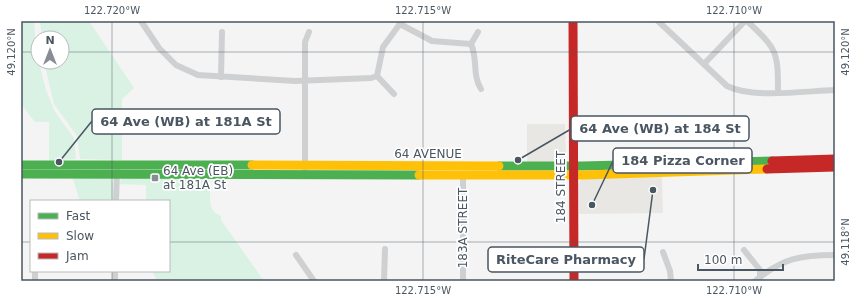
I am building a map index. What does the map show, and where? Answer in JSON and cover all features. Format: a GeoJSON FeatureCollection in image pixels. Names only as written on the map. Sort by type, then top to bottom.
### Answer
{"type":"FeatureCollection","features":[{"type":"Feature","properties":{"kind":"main road","name":"184 STREET"},"geometry":{"type":"LineString","coordinates":[[573,21],[574,281]]}},
{"type":"Feature","properties":{"kind":"main road","name":"64 AVENUE"},"geometry":{"type":"LineString","coordinates":[[305,170],[484,174],[835,159]]}},
{"type":"Feature","properties":{"kind":"main road","name":"64 AVENUE"},"geometry":{"type":"LineString","coordinates":[[21,166],[117,170],[573,170]]}},
{"type":"Feature","properties":{"kind":"main road"},"geometry":{"type":"LineString","coordinates":[[573,170],[835,167]]}},
{"type":"Feature","properties":{"kind":"main road","name":"64 AVENUE"},"geometry":{"type":"LineString","coordinates":[[21,174],[117,170]]}},
{"type":"Feature","properties":{"kind":"street"},"geometry":{"type":"LineString","coordinates":[[141,21],[159,48],[176,65],[198,75],[305,81],[371,78],[377,76]]}},
{"type":"Feature","properties":{"kind":"street"},"geometry":{"type":"LineString","coordinates":[[658,21],[727,86],[744,92],[755,93],[835,90]]}},
{"type":"Feature","properties":{"kind":"street"},"geometry":{"type":"LineString","coordinates":[[704,64],[743,22],[766,39],[777,56],[778,92]]}},
{"type":"Feature","properties":{"kind":"street"},"geometry":{"type":"LineString","coordinates":[[377,76],[383,47],[401,23],[432,41],[471,44]]}},
{"type":"Feature","properties":{"kind":"street"},"geometry":{"type":"LineString","coordinates":[[221,77],[222,32]]}},
{"type":"Feature","properties":{"kind":"street"},"geometry":{"type":"LineString","coordinates":[[305,170],[305,42],[308,32]]}},
{"type":"Feature","properties":{"kind":"street"},"geometry":{"type":"LineString","coordinates":[[471,44],[478,32]]}},
{"type":"Feature","properties":{"kind":"street"},"geometry":{"type":"LineString","coordinates":[[471,44],[474,51],[475,76],[481,89]]}},
{"type":"Feature","properties":{"kind":"street"},"geometry":{"type":"LineString","coordinates":[[377,76],[394,94]]}},
{"type":"Feature","properties":{"kind":"street"},"geometry":{"type":"LineString","coordinates":[[116,200],[117,170]]}},
{"type":"Feature","properties":{"kind":"street","name":"183A STREET"},"geometry":{"type":"LineString","coordinates":[[463,281],[464,174]]}},
{"type":"Feature","properties":{"kind":"street"},"geometry":{"type":"LineString","coordinates":[[384,281],[385,249]]}},
{"type":"Feature","properties":{"kind":"street"},"geometry":{"type":"LineString","coordinates":[[744,250],[760,270],[758,280]]}},
{"type":"Feature","properties":{"kind":"street"},"geometry":{"type":"LineString","coordinates":[[663,252],[670,271],[671,281]]}},
{"type":"Feature","properties":{"kind":"street"},"geometry":{"type":"LineString","coordinates":[[758,280],[773,267],[789,259],[808,255],[835,254]]}},
{"type":"Feature","properties":{"kind":"street"},"geometry":{"type":"LineString","coordinates":[[296,255],[314,281]]}},
{"type":"Feature","properties":{"kind":"shaded area"},"geometry":{"type":"Polygon","coordinates":[[[527,124],[565,124],[566,156],[564,162],[527,164],[527,124]]]}},
{"type":"Feature","properties":{"kind":"shaded area"},"geometry":{"type":"Polygon","coordinates":[[[662,175],[663,213],[579,214],[578,184],[581,179],[662,175]]]}},
{"type":"Feature","properties":{"kind":"green space"},"geometry":{"type":"Polygon","coordinates":[[[21,21],[34,21],[35,30],[30,30],[30,70],[41,70],[46,90],[55,112],[74,138],[76,159],[57,160],[56,163],[49,163],[49,122],[35,122],[21,104],[21,21]]]}},
{"type":"Feature","properties":{"kind":"green space"},"geometry":{"type":"Polygon","coordinates":[[[40,21],[89,21],[134,88],[122,99],[122,160],[80,159],[77,136],[54,104],[46,70],[70,70],[70,30],[41,30],[40,21]]]}},
{"type":"Feature","properties":{"kind":"green space"},"geometry":{"type":"Polygon","coordinates":[[[72,176],[109,177],[113,182],[113,200],[80,200],[72,176]]]}},
{"type":"Feature","properties":{"kind":"green space"},"geometry":{"type":"Polygon","coordinates":[[[122,177],[208,177],[210,182],[210,199],[212,209],[221,216],[221,220],[264,281],[157,281],[152,272],[170,272],[170,200],[146,200],[146,185],[119,184],[122,177]]]}},
{"type":"Feature","properties":{"kind":"traffic: fast"},"geometry":{"type":"LineString","coordinates":[[499,166],[583,166],[772,161]]}},
{"type":"Feature","properties":{"kind":"traffic: fast"},"geometry":{"type":"LineString","coordinates":[[21,165],[252,165]]}},
{"type":"Feature","properties":{"kind":"traffic: fast"},"geometry":{"type":"LineString","coordinates":[[21,174],[419,175]]}},
{"type":"Feature","properties":{"kind":"traffic: slow"},"geometry":{"type":"LineString","coordinates":[[252,165],[499,166]]}},
{"type":"Feature","properties":{"kind":"traffic: slow"},"geometry":{"type":"LineString","coordinates":[[419,175],[584,175],[767,169]]}},
{"type":"Feature","properties":{"kind":"traffic: jam"},"geometry":{"type":"LineString","coordinates":[[573,21],[574,281]]}},
{"type":"Feature","properties":{"kind":"traffic: jam"},"geometry":{"type":"LineString","coordinates":[[772,161],[835,159]]}},
{"type":"Feature","properties":{"kind":"traffic: jam"},"geometry":{"type":"LineString","coordinates":[[767,169],[835,167]]}},
{"type":"Feature","properties":{"kind":"place","name":"64 Ave (WB) at 184 St"},"geometry":{"type":"Point","coordinates":[518,160]}},
{"type":"Feature","properties":{"kind":"place","name":"64 Ave (WB) at 181A St"},"geometry":{"type":"Point","coordinates":[59,162]}},
{"type":"Feature","properties":{"kind":"place","name":"64 Ave (EB) at 181A St"},"geometry":{"type":"Point","coordinates":[155,178]}},
{"type":"Feature","properties":{"kind":"place","name":"RiteCare Pharmacy"},"geometry":{"type":"Point","coordinates":[653,190]}},
{"type":"Feature","properties":{"kind":"place","name":"184 Pizza Corner"},"geometry":{"type":"Point","coordinates":[592,205]}}]}
